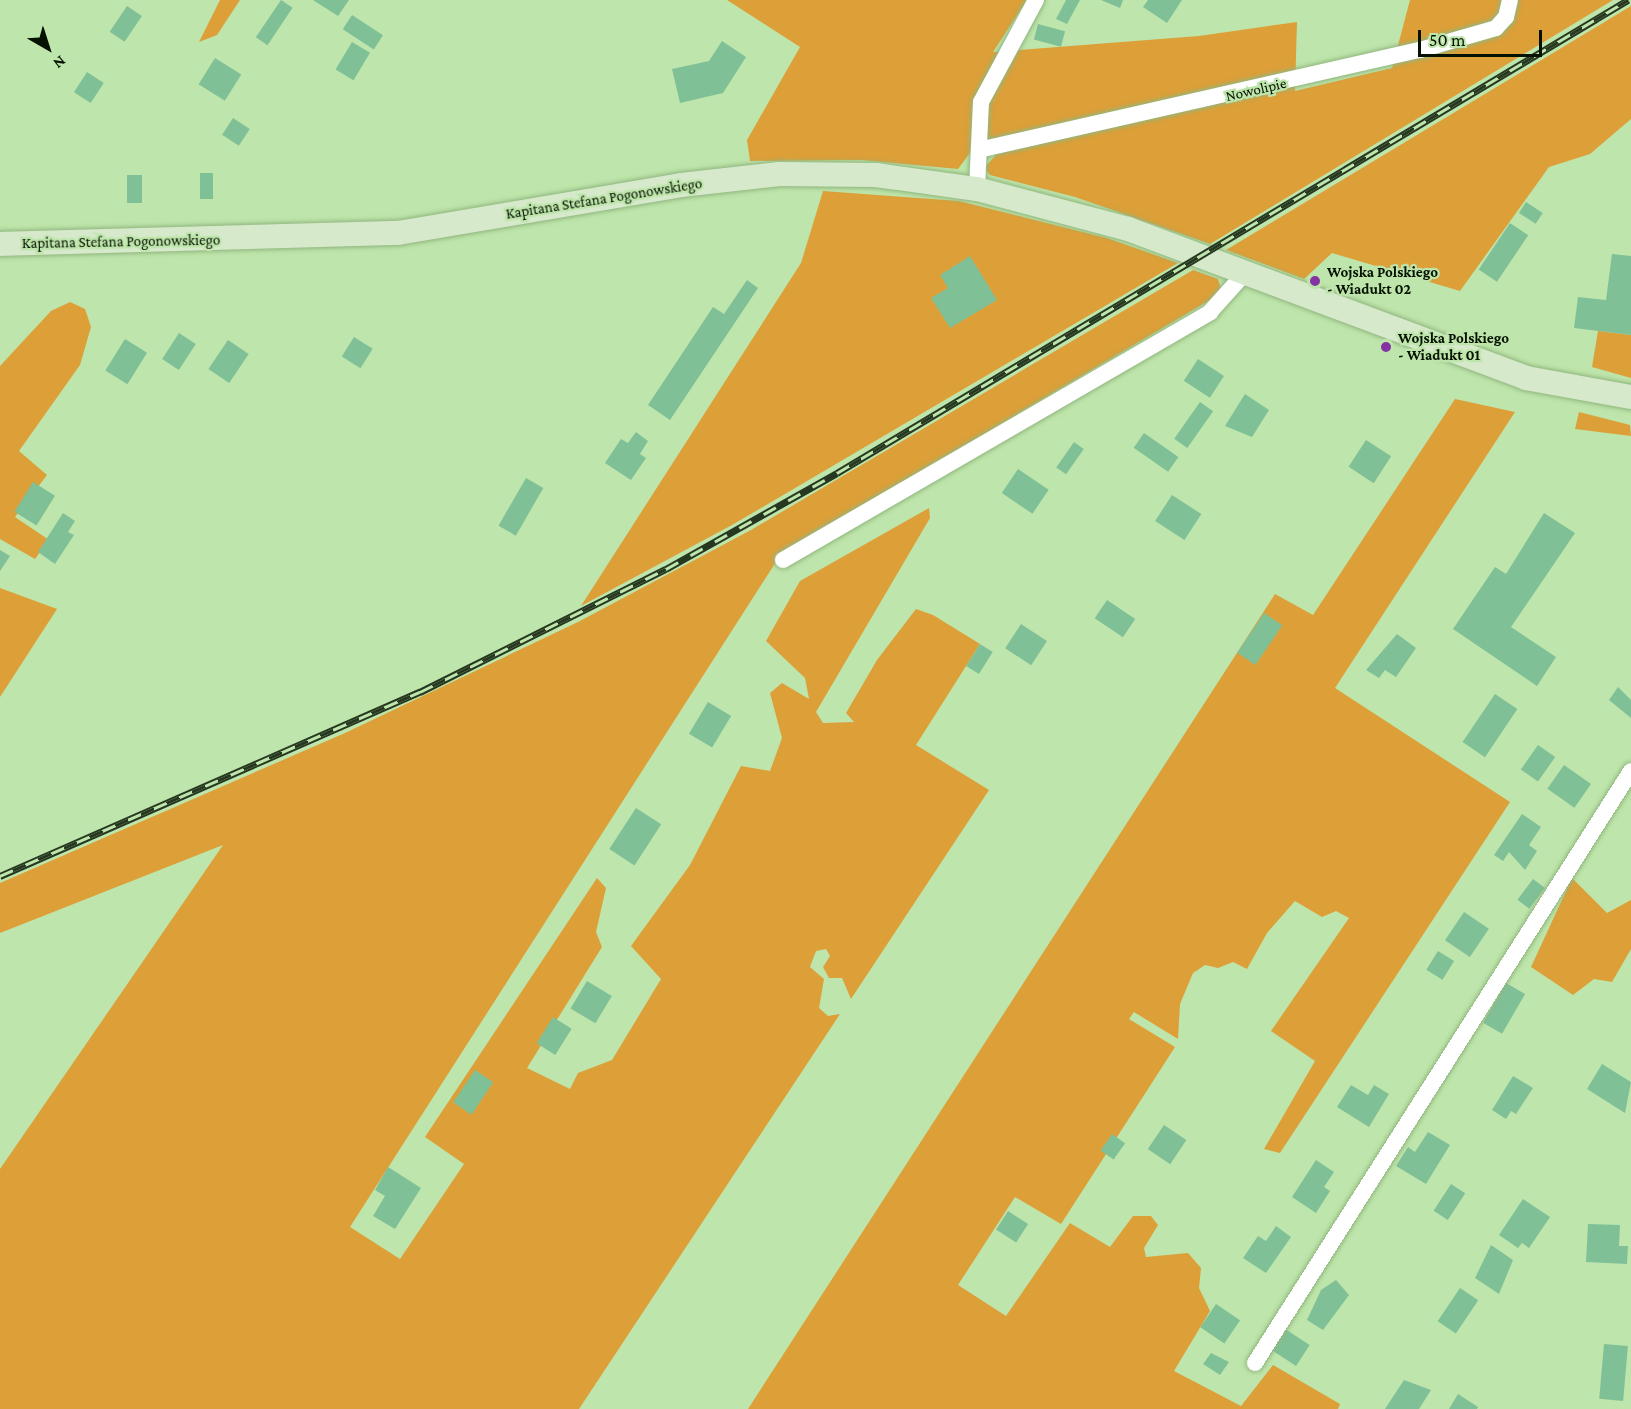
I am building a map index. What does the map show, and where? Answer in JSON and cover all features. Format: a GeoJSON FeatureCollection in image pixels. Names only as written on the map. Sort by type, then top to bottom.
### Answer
{"type":"FeatureCollection","features":[{"type":"Feature","properties":{"kind":"main road","name":"Kapitana Stefana Pogonowskiego"},"geometry":{"type":"LineString","coordinates":[[0,244],[398,233],[681,185],[779,174],[876,175],[977,189],[1128,229],[1464,357],[1583,390]]}},
{"type":"Feature","properties":{"kind":"main road"},"geometry":{"type":"LineString","coordinates":[[1583,390],[1631,397]]}},
{"type":"Feature","properties":{"kind":"main road"},"geometry":{"type":"LineString","coordinates":[[1583,390],[1631,413]]}},
{"type":"Feature","properties":{"kind":"street"},"geometry":{"type":"LineString","coordinates":[[977,189],[983,149],[981,102],[1036,0]]}},
{"type":"Feature","properties":{"kind":"street","name":"Nowolipie"},"geometry":{"type":"LineString","coordinates":[[983,149],[1067,134],[1431,47],[1496,28],[1506,17],[1510,0]]}},
{"type":"Feature","properties":{"kind":"street"},"geometry":{"type":"LineString","coordinates":[[783,560],[1210,312],[1245,273]]}},
{"type":"Feature","properties":{"kind":"street"},"geometry":{"type":"LineString","coordinates":[[1255,1364],[1631,771]]}},
{"type":"Feature","properties":{"kind":"shaded area"},"geometry":{"type":"Polygon","coordinates":[[[220,0],[240,0],[217,35],[199,42],[220,0]]]}},
{"type":"Feature","properties":{"kind":"shaded area"},"geometry":{"type":"Polygon","coordinates":[[[727,0],[1027,0],[993,52],[1199,36],[1297,22],[1295,91],[1392,68],[1410,0],[1613,0],[1210,244],[1075,197],[990,175],[984,168],[995,156],[996,141],[976,145],[958,169],[861,160],[750,161],[747,140],[800,47],[727,0]]]}},
{"type":"Feature","properties":{"kind":"shaded area"},"geometry":{"type":"Polygon","coordinates":[[[1631,6],[1631,119],[1590,154],[1549,167],[1460,291],[1332,253],[1304,279],[1226,250],[1631,6]]]}},
{"type":"Feature","properties":{"kind":"shaded area"},"geometry":{"type":"Polygon","coordinates":[[[823,191],[959,201],[1107,238],[1178,263],[732,525],[581,606],[801,263],[823,191]]]}},
{"type":"Feature","properties":{"kind":"shaded area"},"geometry":{"type":"Polygon","coordinates":[[[1193,270],[1218,279],[1221,289],[1215,297],[781,554],[350,1227],[400,1259],[464,1164],[425,1137],[597,878],[606,888],[596,932],[602,947],[527,1068],[570,1089],[578,1073],[612,1060],[661,979],[631,946],[690,865],[741,766],[770,771],[782,738],[770,693],[782,683],[809,699],[805,678],[766,641],[800,581],[929,508],[930,518],[816,712],[823,723],[854,722],[846,713],[877,660],[916,609],[933,615],[980,644],[916,745],[989,790],[851,999],[842,978],[829,978],[823,967],[830,956],[826,949],[816,951],[810,967],[824,979],[819,1008],[828,1016],[840,1014],[579,1409],[0,1409],[0,1169],[223,845],[0,933],[0,883],[345,733],[578,622],[751,530],[1193,270]]]}},
{"type":"Feature","properties":{"kind":"shaded area"},"geometry":{"type":"Polygon","coordinates":[[[70,302],[85,309],[91,327],[80,365],[19,451],[47,475],[15,517],[49,540],[35,559],[0,539],[0,366],[51,311],[70,302]]]}},
{"type":"Feature","properties":{"kind":"shaded area"},"geometry":{"type":"Polygon","coordinates":[[[1598,331],[1631,335],[1631,378],[1592,367],[1598,331]]]}},
{"type":"Feature","properties":{"kind":"shaded area"},"geometry":{"type":"Polygon","coordinates":[[[1455,399],[1515,412],[1335,688],[1510,802],[1280,1153],[1264,1149],[1315,1061],[1271,1031],[1349,918],[1336,911],[1322,917],[1295,901],[1267,933],[1247,969],[1233,962],[1218,968],[1205,965],[1193,973],[1180,1004],[1178,1039],[1134,1012],[1129,1019],[1175,1047],[1061,1224],[1015,1197],[958,1285],[1006,1316],[1070,1223],[1110,1247],[1133,1216],[1151,1216],[1158,1225],[1144,1248],[1146,1257],[1188,1253],[1201,1268],[1199,1288],[1210,1311],[1174,1371],[1241,1406],[1273,1365],[1340,1404],[1338,1409],[748,1409],[1275,594],[1313,615],[1455,399]]]}},
{"type":"Feature","properties":{"kind":"shaded area"},"geometry":{"type":"Polygon","coordinates":[[[1579,412],[1630,425],[1631,436],[1575,429],[1579,412]]]}},
{"type":"Feature","properties":{"kind":"shaded area"},"geometry":{"type":"Polygon","coordinates":[[[0,588],[57,609],[0,697],[0,588]]]}},
{"type":"Feature","properties":{"kind":"shaded area"},"geometry":{"type":"Polygon","coordinates":[[[1572,878],[1607,913],[1631,900],[1631,949],[1612,982],[1594,979],[1573,995],[1531,967],[1572,878]]]}},
{"type":"Feature","properties":{"kind":"building"},"geometry":{"type":"Polygon","coordinates":[[[281,0],[293,8],[267,45],[256,37],[281,0]]]}},
{"type":"Feature","properties":{"kind":"building"},"geometry":{"type":"Polygon","coordinates":[[[313,0],[349,0],[338,16],[313,0]]]}},
{"type":"Feature","properties":{"kind":"building"},"geometry":{"type":"Polygon","coordinates":[[[1066,0],[1080,0],[1067,24],[1056,19],[1066,0]]]}},
{"type":"Feature","properties":{"kind":"building"},"geometry":{"type":"Polygon","coordinates":[[[1101,0],[1123,0],[1120,8],[1101,0]]]}},
{"type":"Feature","properties":{"kind":"building"},"geometry":{"type":"Polygon","coordinates":[[[1148,0],[1182,0],[1167,23],[1143,7],[1148,0]]]}},
{"type":"Feature","properties":{"kind":"building"},"geometry":{"type":"Polygon","coordinates":[[[127,6],[142,16],[125,42],[110,32],[127,6]]]}},
{"type":"Feature","properties":{"kind":"building"},"geometry":{"type":"Polygon","coordinates":[[[352,15],[383,35],[374,49],[343,29],[352,15]]]}},
{"type":"Feature","properties":{"kind":"building"},"geometry":{"type":"Polygon","coordinates":[[[1038,24],[1065,31],[1061,47],[1034,39],[1038,24]]]}},
{"type":"Feature","properties":{"kind":"building"},"geometry":{"type":"Polygon","coordinates":[[[722,41],[746,57],[723,93],[680,103],[672,69],[709,61],[722,41]]]}},
{"type":"Feature","properties":{"kind":"building"},"geometry":{"type":"Polygon","coordinates":[[[352,42],[370,53],[354,80],[336,69],[352,42]]]}},
{"type":"Feature","properties":{"kind":"building"},"geometry":{"type":"Polygon","coordinates":[[[215,58],[241,74],[225,101],[199,84],[215,58]]]}},
{"type":"Feature","properties":{"kind":"building"},"geometry":{"type":"Polygon","coordinates":[[[87,72],[104,83],[91,103],[74,92],[87,72]]]}},
{"type":"Feature","properties":{"kind":"building"},"geometry":{"type":"Polygon","coordinates":[[[233,118],[250,129],[239,146],[222,135],[233,118]]]}},
{"type":"Feature","properties":{"kind":"building"},"geometry":{"type":"Polygon","coordinates":[[[200,173],[213,173],[213,199],[200,199],[200,173]]]}},
{"type":"Feature","properties":{"kind":"building"},"geometry":{"type":"Polygon","coordinates":[[[127,175],[142,175],[142,203],[127,203],[127,175]]]}},
{"type":"Feature","properties":{"kind":"building"},"geometry":{"type":"Polygon","coordinates":[[[1526,202],[1543,213],[1536,224],[1519,213],[1526,202]]]}},
{"type":"Feature","properties":{"kind":"building"},"geometry":{"type":"Polygon","coordinates":[[[1510,223],[1528,235],[1497,282],[1479,269],[1510,223]]]}},
{"type":"Feature","properties":{"kind":"building"},"geometry":{"type":"Polygon","coordinates":[[[1612,254],[1631,256],[1631,335],[1574,328],[1578,297],[1606,300],[1612,254]]]}},
{"type":"Feature","properties":{"kind":"building"},"geometry":{"type":"Polygon","coordinates":[[[970,256],[997,300],[950,328],[931,298],[948,288],[940,275],[970,256]]]}},
{"type":"Feature","properties":{"kind":"building"},"geometry":{"type":"Polygon","coordinates":[[[747,280],[758,288],[670,420],[648,405],[713,307],[724,314],[747,280]]]}},
{"type":"Feature","properties":{"kind":"building"},"geometry":{"type":"Polygon","coordinates":[[[179,333],[196,344],[179,370],[162,359],[179,333]]]}},
{"type":"Feature","properties":{"kind":"building"},"geometry":{"type":"Polygon","coordinates":[[[354,337],[373,349],[360,368],[342,357],[354,337]]]}},
{"type":"Feature","properties":{"kind":"building"},"geometry":{"type":"Polygon","coordinates":[[[125,339],[147,353],[127,384],[105,370],[125,339]]]}},
{"type":"Feature","properties":{"kind":"building"},"geometry":{"type":"Polygon","coordinates":[[[228,340],[249,354],[229,383],[208,369],[228,340]]]}},
{"type":"Feature","properties":{"kind":"building"},"geometry":{"type":"Polygon","coordinates":[[[1198,359],[1224,376],[1210,398],[1184,381],[1198,359]]]}},
{"type":"Feature","properties":{"kind":"building"},"geometry":{"type":"Polygon","coordinates":[[[1245,394],[1269,410],[1252,437],[1225,426],[1245,394]]]}},
{"type":"Feature","properties":{"kind":"building"},"geometry":{"type":"Polygon","coordinates":[[[1200,402],[1213,411],[1187,448],[1174,439],[1200,402]]]}},
{"type":"Feature","properties":{"kind":"building"},"geometry":{"type":"Polygon","coordinates":[[[636,432],[648,441],[640,454],[646,458],[631,480],[605,463],[621,439],[628,443],[636,432]]]}},
{"type":"Feature","properties":{"kind":"building"},"geometry":{"type":"Polygon","coordinates":[[[1144,433],[1178,457],[1168,472],[1134,448],[1144,433]]]}},
{"type":"Feature","properties":{"kind":"building"},"geometry":{"type":"Polygon","coordinates":[[[1366,440],[1391,456],[1374,483],[1349,467],[1366,440]]]}},
{"type":"Feature","properties":{"kind":"building"},"geometry":{"type":"Polygon","coordinates":[[[1074,442],[1084,449],[1066,474],[1056,467],[1074,442]]]}},
{"type":"Feature","properties":{"kind":"building"},"geometry":{"type":"Polygon","coordinates":[[[1018,469],[1049,490],[1032,514],[1002,493],[1018,469]]]}},
{"type":"Feature","properties":{"kind":"building"},"geometry":{"type":"Polygon","coordinates":[[[526,478],[543,488],[516,536],[499,526],[526,478]]]}},
{"type":"Feature","properties":{"kind":"building"},"geometry":{"type":"Polygon","coordinates":[[[33,482],[55,496],[37,525],[14,512],[33,482]]]}},
{"type":"Feature","properties":{"kind":"building"},"geometry":{"type":"Polygon","coordinates":[[[1172,495],[1201,514],[1184,540],[1155,521],[1172,495]]]}},
{"type":"Feature","properties":{"kind":"building"},"geometry":{"type":"Polygon","coordinates":[[[63,513],[75,521],[68,532],[74,535],[55,564],[38,552],[63,513]]]}},
{"type":"Feature","properties":{"kind":"building"},"geometry":{"type":"Polygon","coordinates":[[[1544,513],[1575,533],[1511,627],[1556,657],[1537,686],[1453,629],[1495,567],[1506,574],[1544,513]]]}},
{"type":"Feature","properties":{"kind":"building"},"geometry":{"type":"Polygon","coordinates":[[[0,550],[10,556],[0,571],[0,550]]]}},
{"type":"Feature","properties":{"kind":"building"},"geometry":{"type":"Polygon","coordinates":[[[1107,600],[1135,619],[1123,637],[1095,618],[1107,600]]]}},
{"type":"Feature","properties":{"kind":"building"},"geometry":{"type":"Polygon","coordinates":[[[1264,613],[1282,625],[1255,665],[1237,653],[1264,613]]]}},
{"type":"Feature","properties":{"kind":"building"},"geometry":{"type":"Polygon","coordinates":[[[1021,624],[1047,641],[1031,665],[1005,648],[1021,624]]]}},
{"type":"Feature","properties":{"kind":"building"},"geometry":{"type":"Polygon","coordinates":[[[1397,634],[1416,648],[1396,677],[1385,670],[1379,678],[1366,670],[1397,634]]]}},
{"type":"Feature","properties":{"kind":"building"},"geometry":{"type":"Polygon","coordinates":[[[980,644],[993,652],[979,674],[966,666],[980,644]]]}},
{"type":"Feature","properties":{"kind":"building"},"geometry":{"type":"Polygon","coordinates":[[[1618,687],[1631,700],[1631,718],[1609,700],[1618,687]]]}},
{"type":"Feature","properties":{"kind":"building"},"geometry":{"type":"Polygon","coordinates":[[[1495,694],[1517,709],[1485,757],[1463,742],[1495,694]]]}},
{"type":"Feature","properties":{"kind":"building"},"geometry":{"type":"Polygon","coordinates":[[[708,702],[731,716],[712,748],[689,734],[708,702]]]}},
{"type":"Feature","properties":{"kind":"building"},"geometry":{"type":"Polygon","coordinates":[[[1538,745],[1555,757],[1538,782],[1521,770],[1538,745]]]}},
{"type":"Feature","properties":{"kind":"building"},"geometry":{"type":"Polygon","coordinates":[[[1564,765],[1591,784],[1574,808],[1547,789],[1564,765]]]}},
{"type":"Feature","properties":{"kind":"building"},"geometry":{"type":"Polygon","coordinates":[[[636,808],[661,824],[634,865],[609,849],[636,808]]]}},
{"type":"Feature","properties":{"kind":"building"},"geometry":{"type":"Polygon","coordinates":[[[1522,814],[1541,827],[1529,845],[1537,851],[1525,870],[1509,852],[1503,861],[1494,855],[1522,814]]]}},
{"type":"Feature","properties":{"kind":"building"},"geometry":{"type":"Polygon","coordinates":[[[1533,879],[1545,888],[1529,909],[1517,900],[1533,879]]]}},
{"type":"Feature","properties":{"kind":"building"},"geometry":{"type":"Polygon","coordinates":[[[1464,912],[1489,929],[1470,957],[1445,940],[1464,912]]]}},
{"type":"Feature","properties":{"kind":"building"},"geometry":{"type":"Polygon","coordinates":[[[1438,951],[1454,961],[1442,980],[1426,970],[1438,951]]]}},
{"type":"Feature","properties":{"kind":"building"},"geometry":{"type":"Polygon","coordinates":[[[587,981],[612,996],[595,1023],[571,1008],[587,981]]]}},
{"type":"Feature","properties":{"kind":"building"},"geometry":{"type":"Polygon","coordinates":[[[1506,983],[1525,994],[1502,1034],[1483,1023],[1506,983]]]}},
{"type":"Feature","properties":{"kind":"building"},"geometry":{"type":"Polygon","coordinates":[[[553,1017],[572,1029],[555,1055],[537,1043],[553,1017]]]}},
{"type":"Feature","properties":{"kind":"building"},"geometry":{"type":"Polygon","coordinates":[[[1602,1064],[1631,1082],[1625,1113],[1587,1089],[1602,1064]]]}},
{"type":"Feature","properties":{"kind":"building"},"geometry":{"type":"Polygon","coordinates":[[[475,1070],[493,1082],[471,1115],[453,1102],[475,1070]]]}},
{"type":"Feature","properties":{"kind":"building"},"geometry":{"type":"Polygon","coordinates":[[[1513,1076],[1533,1088],[1516,1114],[1511,1111],[1506,1119],[1492,1110],[1513,1076]]]}},
{"type":"Feature","properties":{"kind":"building"},"geometry":{"type":"Polygon","coordinates":[[[1351,1085],[1368,1095],[1374,1085],[1389,1094],[1369,1127],[1337,1107],[1351,1085]]]}},
{"type":"Feature","properties":{"kind":"building"},"geometry":{"type":"Polygon","coordinates":[[[1164,1125],[1186,1140],[1170,1164],[1148,1149],[1164,1125]]]}},
{"type":"Feature","properties":{"kind":"building"},"geometry":{"type":"Polygon","coordinates":[[[1428,1132],[1450,1145],[1426,1184],[1396,1166],[1408,1147],[1415,1152],[1428,1132]]]}},
{"type":"Feature","properties":{"kind":"building"},"geometry":{"type":"Polygon","coordinates":[[[1112,1134],[1125,1143],[1114,1160],[1101,1150],[1112,1134]]]}},
{"type":"Feature","properties":{"kind":"building"},"geometry":{"type":"Polygon","coordinates":[[[1316,1160],[1334,1172],[1324,1187],[1330,1191],[1316,1213],[1292,1197],[1316,1160]]]}},
{"type":"Feature","properties":{"kind":"building"},"geometry":{"type":"Polygon","coordinates":[[[388,1167],[421,1188],[395,1229],[373,1216],[385,1196],[375,1190],[388,1167]]]}},
{"type":"Feature","properties":{"kind":"building"},"geometry":{"type":"Polygon","coordinates":[[[1451,1184],[1465,1193],[1448,1220],[1434,1211],[1451,1184]]]}},
{"type":"Feature","properties":{"kind":"building"},"geometry":{"type":"Polygon","coordinates":[[[1523,1199],[1550,1217],[1529,1248],[1522,1243],[1518,1248],[1499,1235],[1523,1199]]]}},
{"type":"Feature","properties":{"kind":"building"},"geometry":{"type":"Polygon","coordinates":[[[1008,1211],[1028,1224],[1016,1243],[996,1229],[1008,1211]]]}},
{"type":"Feature","properties":{"kind":"building"},"geometry":{"type":"Polygon","coordinates":[[[1588,1224],[1620,1225],[1619,1246],[1628,1246],[1627,1264],[1586,1262],[1588,1224]]]}},
{"type":"Feature","properties":{"kind":"building"},"geometry":{"type":"Polygon","coordinates":[[[1276,1226],[1291,1237],[1266,1273],[1243,1258],[1258,1236],[1266,1241],[1276,1226]]]}},
{"type":"Feature","properties":{"kind":"building"},"geometry":{"type":"Polygon","coordinates":[[[1491,1245],[1513,1260],[1499,1294],[1475,1278],[1491,1245]]]}},
{"type":"Feature","properties":{"kind":"building"},"geometry":{"type":"Polygon","coordinates":[[[1336,1280],[1349,1295],[1323,1330],[1307,1320],[1321,1290],[1336,1280]]]}},
{"type":"Feature","properties":{"kind":"building"},"geometry":{"type":"Polygon","coordinates":[[[1460,1288],[1478,1300],[1456,1333],[1438,1321],[1460,1288]]]}},
{"type":"Feature","properties":{"kind":"building"},"geometry":{"type":"Polygon","coordinates":[[[1216,1304],[1240,1320],[1224,1343],[1200,1327],[1216,1304]]]}},
{"type":"Feature","properties":{"kind":"building"},"geometry":{"type":"Polygon","coordinates":[[[1282,1327],[1310,1345],[1296,1366],[1268,1348],[1282,1327]]]}},
{"type":"Feature","properties":{"kind":"building"},"geometry":{"type":"Polygon","coordinates":[[[1604,1344],[1628,1346],[1623,1401],[1599,1399],[1604,1344]]]}},
{"type":"Feature","properties":{"kind":"building"},"geometry":{"type":"Polygon","coordinates":[[[1211,1353],[1229,1362],[1220,1375],[1203,1364],[1211,1353]]]}},
{"type":"Feature","properties":{"kind":"building"},"geometry":{"type":"Polygon","coordinates":[[[1404,1380],[1431,1390],[1419,1409],[1385,1409],[1404,1380]]]}},
{"type":"Feature","properties":{"kind":"building"},"geometry":{"type":"Polygon","coordinates":[[[1458,1394],[1478,1407],[1477,1409],[1449,1409],[1458,1394]]]}},
{"type":"Feature","properties":{"kind":"railway"},"geometry":{"type":"LineString","coordinates":[[0,876],[420,692],[666,569],[837,473],[1628,0]]}},
{"type":"Feature","properties":{"kind":"place","name":"Wojska Polskiego - Wiadukt 02"},"geometry":{"type":"Point","coordinates":[1315,281]}},
{"type":"Feature","properties":{"kind":"place","name":"Wojska Polskiego - Wiadukt 01"},"geometry":{"type":"Point","coordinates":[1386,347]}}]}
